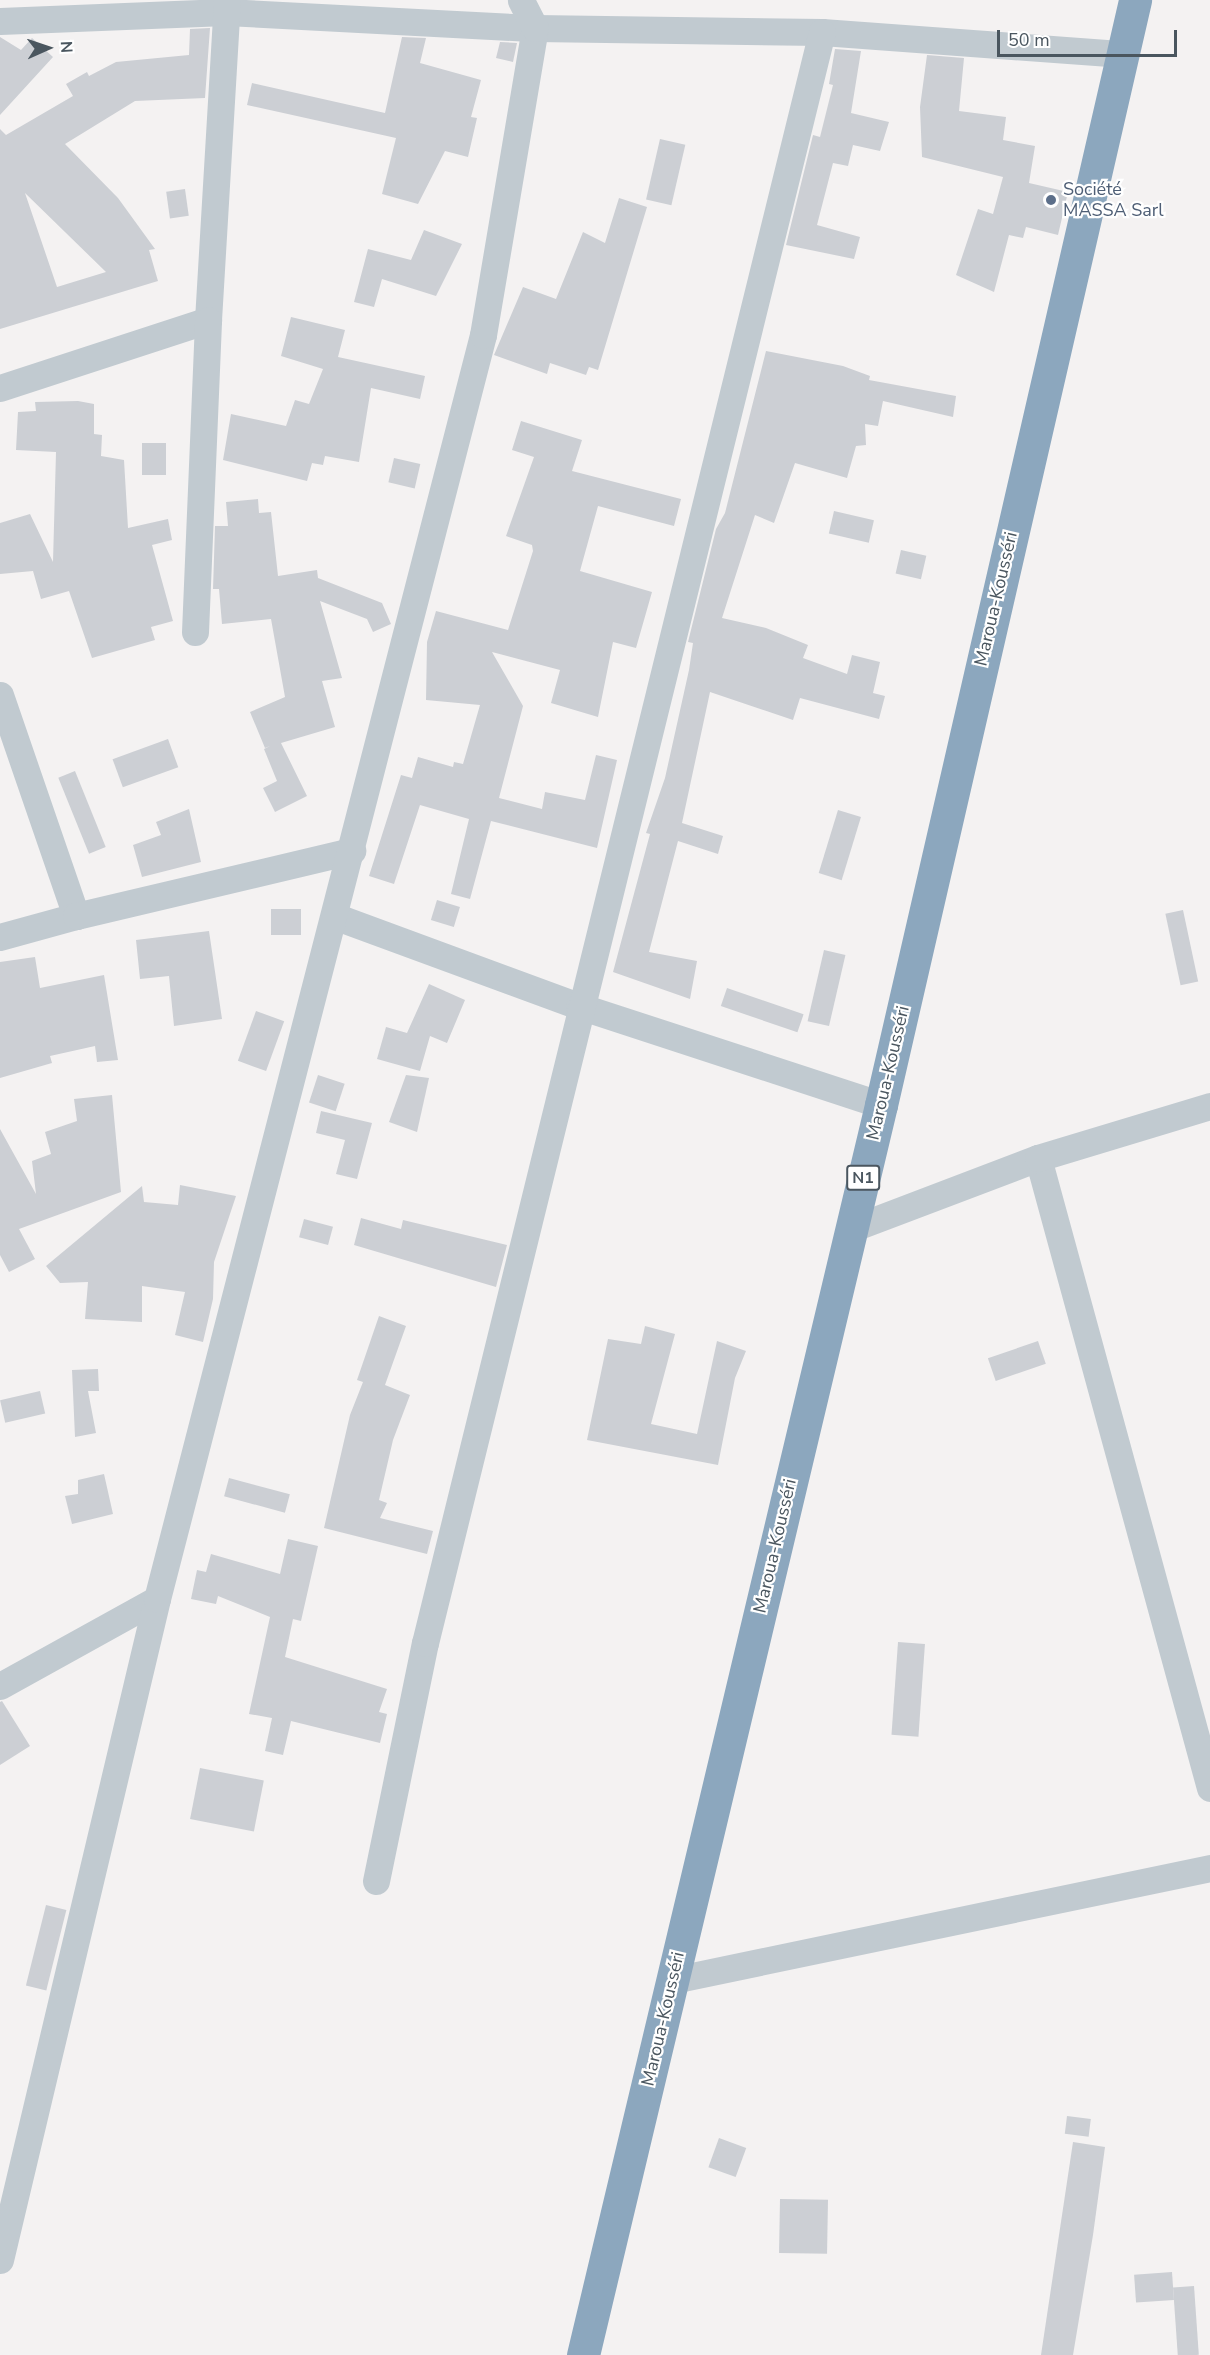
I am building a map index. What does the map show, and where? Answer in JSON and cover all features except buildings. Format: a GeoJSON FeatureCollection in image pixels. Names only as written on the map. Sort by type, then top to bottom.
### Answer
{"type":"FeatureCollection","features":[{"type":"Feature","properties":{"kind":"highway","name":"Maroua-Kousséri"},"geometry":{"type":"LineString","coordinates":[[584,2355],[881,1105],[1135,0]]}},
{"type":"Feature","properties":{"kind":"street"},"geometry":{"type":"LineString","coordinates":[[0,2260],[157,1599],[483,335],[535,28],[521,0]]}},
{"type":"Feature","properties":{"kind":"street"},"geometry":{"type":"LineString","coordinates":[[195,633],[208,320],[227,6]]}},
{"type":"Feature","properties":{"kind":"street"},"geometry":{"type":"LineString","coordinates":[[0,21],[227,6],[535,28],[822,32],[1123,54]]}},
{"type":"Feature","properties":{"kind":"street"},"geometry":{"type":"LineString","coordinates":[[376,1881],[425,1643],[579,1006],[822,32]]}},
{"type":"Feature","properties":{"kind":"street"},"geometry":{"type":"LineString","coordinates":[[0,388],[208,320]]}},
{"type":"Feature","properties":{"kind":"street"},"geometry":{"type":"LineString","coordinates":[[0,695],[76,916]]}},
{"type":"Feature","properties":{"kind":"street"},"geometry":{"type":"LineString","coordinates":[[0,937],[76,916],[351,851]]}},
{"type":"Feature","properties":{"kind":"street"},"geometry":{"type":"LineString","coordinates":[[334,916],[579,1006],[881,1105]]}},
{"type":"Feature","properties":{"kind":"street"},"geometry":{"type":"LineString","coordinates":[[850,1229],[1038,1158],[1210,1106]]}},
{"type":"Feature","properties":{"kind":"street"},"geometry":{"type":"LineString","coordinates":[[1038,1158],[1210,1788]]}},
{"type":"Feature","properties":{"kind":"street"},"geometry":{"type":"LineString","coordinates":[[0,1686],[157,1599]]}},
{"type":"Feature","properties":{"kind":"street"},"geometry":{"type":"LineString","coordinates":[[673,1980],[1210,1868]]}},
{"type":"Feature","properties":{"kind":"place","name":"Société MASSA Sarl"},"geometry":{"type":"Point","coordinates":[1051,200]}}]}
